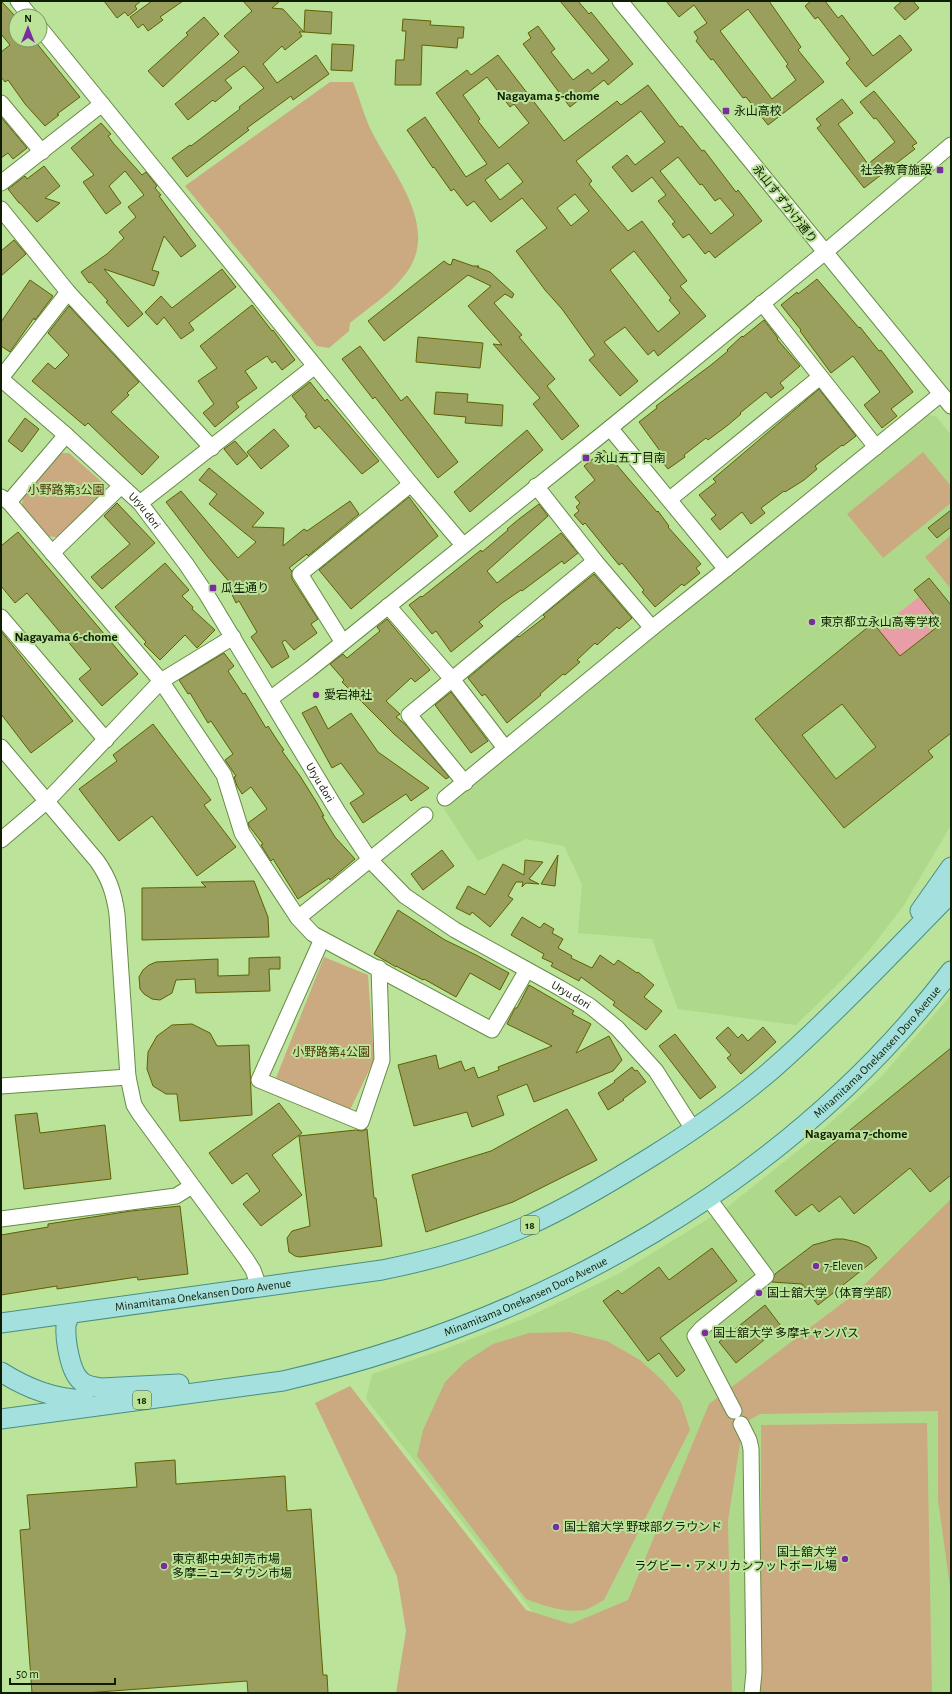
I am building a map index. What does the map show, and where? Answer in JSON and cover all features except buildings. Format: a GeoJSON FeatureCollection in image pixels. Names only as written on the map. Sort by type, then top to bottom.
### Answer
{"type":"FeatureCollection","features":[{"type":"Feature","properties":{"kind":"main road"},"geometry":{"type":"LineString","coordinates":[[882,964],[951,867]]}},
{"type":"Feature","properties":{"kind":"main road","name":"Minamitama Onekansen Doro Avenue"},"geometry":{"type":"LineString","coordinates":[[1,1323],[376,1271],[420,1263],[493,1240],[528,1226],[588,1195],[694,1129],[774,1067],[838,1008],[951,893]]}},
{"type":"Feature","properties":{"kind":"main road","name":"Minamitama Onekansen Doro Avenue"},"geometry":{"type":"LineString","coordinates":[[1,1419],[282,1381],[387,1353],[479,1319],[522,1301],[625,1250],[709,1198],[801,1127],[842,1090],[878,1056],[918,1012],[951,971]]}},
{"type":"Feature","properties":{"kind":"main road"},"geometry":{"type":"LineString","coordinates":[[70,1314],[66,1323],[66,1331],[72,1368],[82,1383],[92,1387],[101,1388],[177,1384],[219,1380],[282,1381]]}},
{"type":"Feature","properties":{"kind":"main road"},"geometry":{"type":"LineString","coordinates":[[1,1372],[24,1386],[53,1397],[132,1401]]}},
{"type":"Feature","properties":{"kind":"street","name":"永山すずかけ通り"},"geometry":{"type":"LineString","coordinates":[[620,1],[824,253],[951,406]]}},
{"type":"Feature","properties":{"kind":"street"},"geometry":{"type":"LineString","coordinates":[[48,38],[411,484],[464,545]]}},
{"type":"Feature","properties":{"kind":"street"},"geometry":{"type":"LineString","coordinates":[[1,103],[42,152]]}},
{"type":"Feature","properties":{"kind":"street"},"geometry":{"type":"LineString","coordinates":[[1,184],[102,104]]}},
{"type":"Feature","properties":{"kind":"street"},"geometry":{"type":"LineString","coordinates":[[270,699],[310,669],[342,641],[388,606],[610,428],[824,253],[951,145]]}},
{"type":"Feature","properties":{"kind":"street"},"geometry":{"type":"LineString","coordinates":[[1,209],[68,292],[212,448]]}},
{"type":"Feature","properties":{"kind":"street"},"geometry":{"type":"LineString","coordinates":[[1,378],[68,292]]}},
{"type":"Feature","properties":{"kind":"street"},"geometry":{"type":"LineString","coordinates":[[762,303],[876,446]]}},
{"type":"Feature","properties":{"kind":"street"},"geometry":{"type":"LineString","coordinates":[[140,503],[315,366]]}},
{"type":"Feature","properties":{"kind":"street"},"geometry":{"type":"LineString","coordinates":[[670,499],[820,377]]}},
{"type":"Feature","properties":{"kind":"street","name":"Uryu dori"},"geometry":{"type":"LineString","coordinates":[[1,378],[140,503],[186,564],[207,595],[338,812],[370,860],[405,896],[455,930],[584,1002],[617,1028],[656,1072],[694,1129]]}},
{"type":"Feature","properties":{"kind":"street"},"geometry":{"type":"LineString","coordinates":[[446,798],[652,628],[941,394]]}},
{"type":"Feature","properties":{"kind":"street"},"geometry":{"type":"LineString","coordinates":[[610,428],[670,499],[726,569]]}},
{"type":"Feature","properties":{"kind":"street"},"geometry":{"type":"LineString","coordinates":[[66,435],[5,500],[161,681],[224,776],[242,833],[298,918],[313,934],[379,968],[492,1030],[527,970]]}},
{"type":"Feature","properties":{"kind":"street"},"geometry":{"type":"LineString","coordinates":[[342,641],[300,574],[411,484]]}},
{"type":"Feature","properties":{"kind":"street"},"geometry":{"type":"LineString","coordinates":[[52,554],[121,486]]}},
{"type":"Feature","properties":{"kind":"street"},"geometry":{"type":"LineString","coordinates":[[536,486],[595,561],[652,628]]}},
{"type":"Feature","properties":{"kind":"street"},"geometry":{"type":"LineString","coordinates":[[465,783],[409,715],[595,561]]}},
{"type":"Feature","properties":{"kind":"street"},"geometry":{"type":"LineString","coordinates":[[388,606],[452,679],[506,748]]}},
{"type":"Feature","properties":{"kind":"street"},"geometry":{"type":"LineString","coordinates":[[1,617],[106,740]]}},
{"type":"Feature","properties":{"kind":"street"},"geometry":{"type":"LineString","coordinates":[[1,840],[47,802],[161,681],[233,637]]}},
{"type":"Feature","properties":{"kind":"street"},"geometry":{"type":"LineString","coordinates":[[1,747],[107,874],[114,893],[125,1017],[128,1077],[133,1100],[139,1113],[246,1259],[259,1287]]}},
{"type":"Feature","properties":{"kind":"street"},"geometry":{"type":"LineString","coordinates":[[298,918],[425,815]]}},
{"type":"Feature","properties":{"kind":"street"},"geometry":{"type":"LineString","coordinates":[[322,939],[259,1080],[361,1122],[382,1060],[379,968]]}},
{"type":"Feature","properties":{"kind":"street"},"geometry":{"type":"LineString","coordinates":[[1,1086],[128,1077]]}},
{"type":"Feature","properties":{"kind":"street"},"geometry":{"type":"LineString","coordinates":[[1,1212],[1,1219],[176,1196],[192,1186]]}},
{"type":"Feature","properties":{"kind":"street"},"geometry":{"type":"LineString","coordinates":[[709,1198],[766,1276],[702,1328],[695,1336],[749,1440],[751,1449],[754,1672],[752,1693]]}},
{"type":"Feature","properties":{"kind":"shaded area","name":"東京都立永山高等学校"},"geometry":{"type":"Polygon","coordinates":[[[926,415],[936,416],[951,435],[951,825],[904,905],[871,948],[844,978],[796,1025],[678,1009],[652,939],[578,933],[582,884],[564,846],[526,839],[478,861],[444,809],[926,415]]]}},
{"type":"Feature","properties":{"kind":"shaded area"},"geometry":{"type":"Polygon","coordinates":[[[919,597],[941,624],[900,656],[878,629],[919,597]]]}},
{"type":"Feature","properties":{"kind":"shaded area","name":"国士舘大学 多摩キャンパス"},"geometry":{"type":"Polygon","coordinates":[[[951,995],[951,1693],[602,1693],[556,1642],[366,1399],[372,1374],[445,1349],[528,1317],[618,1274],[726,1208],[809,1142],[882,1076],[951,995]]]}},
{"type":"Feature","properties":{"kind":"green space"},"geometry":{"type":"Polygon","coordinates":[[[330,82],[353,82],[371,130],[403,187],[411,205],[417,223],[418,242],[414,260],[403,277],[385,296],[350,323],[349,331],[329,348],[317,346],[185,186],[330,82]]]}},
{"type":"Feature","properties":{"kind":"green space"},"geometry":{"type":"Polygon","coordinates":[[[923,452],[951,486],[951,503],[883,558],[847,514],[923,452]]]}},
{"type":"Feature","properties":{"kind":"green space","name":"小野路第3公園"},"geometry":{"type":"Polygon","coordinates":[[[61,453],[69,453],[103,483],[103,495],[60,538],[48,536],[22,507],[23,496],[61,453]]]}},
{"type":"Feature","properties":{"kind":"green space"},"geometry":{"type":"Polygon","coordinates":[[[951,535],[951,589],[925,557],[951,535]]]}},
{"type":"Feature","properties":{"kind":"green space","name":"小野路第4公園"},"geometry":{"type":"Polygon","coordinates":[[[324,957],[368,975],[374,1060],[350,1110],[276,1078],[324,957]]]}},
{"type":"Feature","properties":{"kind":"green space"},"geometry":{"type":"Polygon","coordinates":[[[951,1199],[951,1594],[938,1500],[938,1411],[760,1414],[743,1424],[728,1521],[732,1693],[396,1693],[406,1631],[397,1576],[315,1403],[350,1386],[526,1610],[571,1624],[628,1600],[709,1404],[857,1292],[951,1199]]]}},
{"type":"Feature","properties":{"kind":"green space","name":"国士舘大学 野球部グラウンド"},"geometry":{"type":"Polygon","coordinates":[[[570,1332],[607,1341],[640,1360],[663,1381],[681,1402],[690,1430],[604,1600],[585,1610],[577,1611],[555,1608],[526,1599],[417,1456],[423,1430],[445,1382],[465,1362],[493,1344],[529,1333],[570,1332]]]}},
{"type":"Feature","properties":{"kind":"green space","name":"国士舘大学 ラグビー・アメリカンフットボール場"},"geometry":{"type":"Polygon","coordinates":[[[927,1423],[932,1693],[761,1693],[761,1425],[927,1423]]]}},
{"type":"Feature","properties":{"kind":"place","name":"永山高校"},"geometry":{"type":"Point","coordinates":[726,111]}},
{"type":"Feature","properties":{"kind":"place","name":"社会教育施設"},"geometry":{"type":"Point","coordinates":[940,170]}},
{"type":"Feature","properties":{"kind":"place","name":"永山五丁目南"},"geometry":{"type":"Point","coordinates":[586,458]}},
{"type":"Feature","properties":{"kind":"place","name":"瓜生通り"},"geometry":{"type":"Point","coordinates":[213,588]}},
{"type":"Feature","properties":{"kind":"place","name":"東京都立永山高等学校"},"geometry":{"type":"Point","coordinates":[812,622]}},
{"type":"Feature","properties":{"kind":"place","name":"愛宕神社"},"geometry":{"type":"Point","coordinates":[316,695]}},
{"type":"Feature","properties":{"kind":"place","name":"7-Eleven"},"geometry":{"type":"Point","coordinates":[816,1266]}},
{"type":"Feature","properties":{"kind":"place","name":"国士舘大学（体育学部）"},"geometry":{"type":"Point","coordinates":[759,1293]}},
{"type":"Feature","properties":{"kind":"place","name":"国士舘大学 多摩キャンパス"},"geometry":{"type":"Point","coordinates":[705,1333]}},
{"type":"Feature","properties":{"kind":"place","name":"国士舘大学 野球部グラウンド"},"geometry":{"type":"Point","coordinates":[556,1527]}},
{"type":"Feature","properties":{"kind":"place","name":"国士舘大学 ラグビー・アメリカンフットボール場"},"geometry":{"type":"Point","coordinates":[845,1559]}},
{"type":"Feature","properties":{"kind":"place","name":"東京都中央卸売市場 多摩ニュータウン市場"},"geometry":{"type":"Point","coordinates":[164,1566]}},
{"type":"Feature","properties":{"kind":"district","name":"Nagayama 5-chome"},"geometry":{"type":"Point","coordinates":[548,95]}},
{"type":"Feature","properties":{"kind":"district","name":"Nagayama 6-chome"},"geometry":{"type":"Point","coordinates":[66,636]}},
{"type":"Feature","properties":{"kind":"district","name":"Nagayama 7-chome"},"geometry":{"type":"Point","coordinates":[856,1133]}}]}
